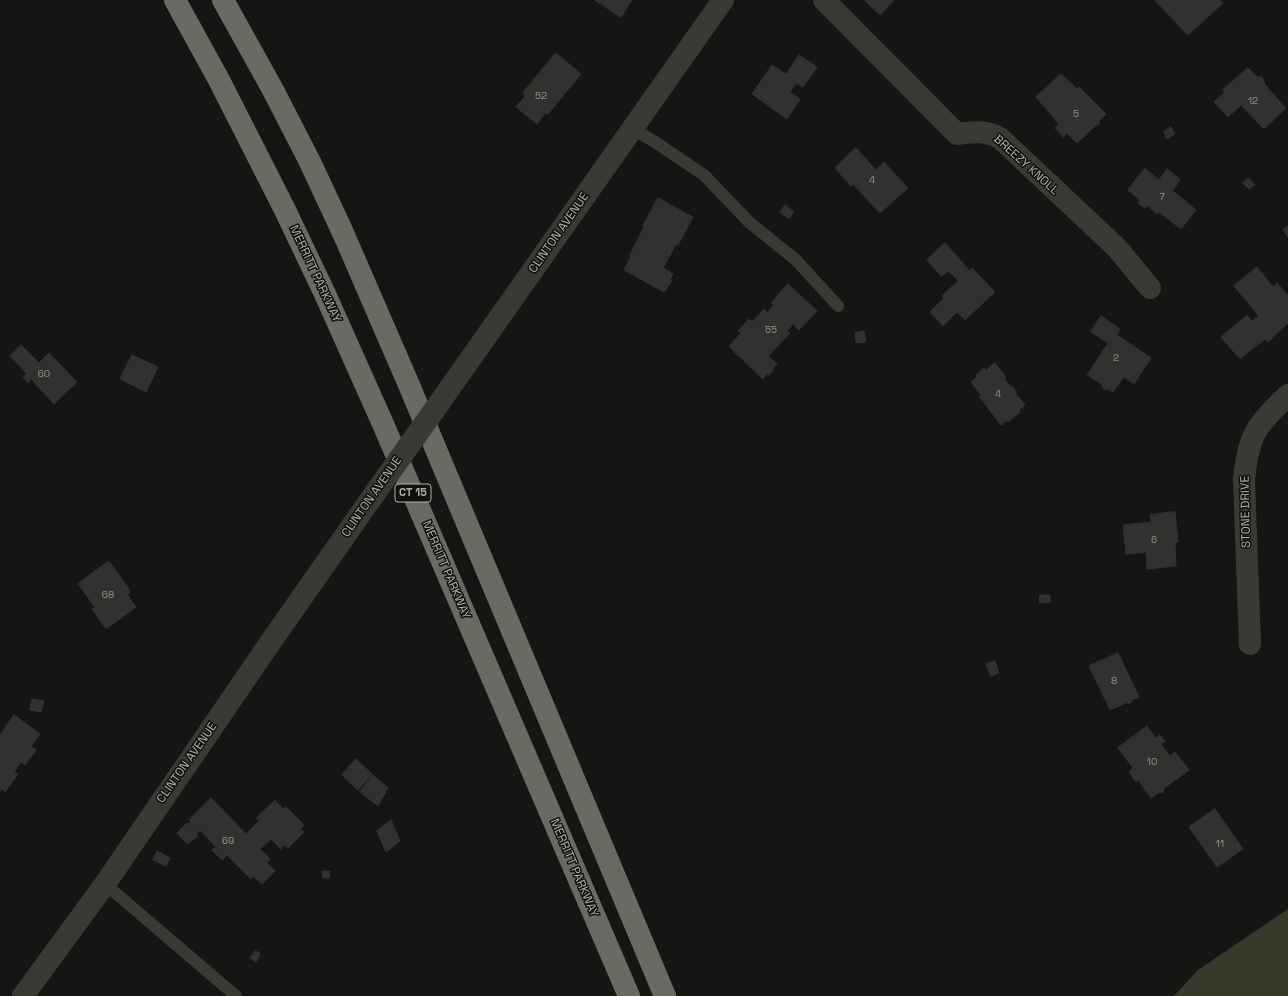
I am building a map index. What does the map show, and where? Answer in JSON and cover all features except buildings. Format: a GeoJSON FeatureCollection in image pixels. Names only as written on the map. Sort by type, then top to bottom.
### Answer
{"type":"FeatureCollection","features":[{"type":"Feature","properties":{"kind":"highway","name":"MERRITT PARKWAY"},"geometry":{"type":"LineString","coordinates":[[175,0],[219,80],[325,294],[384,424],[629,996]]}},
{"type":"Feature","properties":{"kind":"highway","name":"CT 15"},"geometry":{"type":"LineString","coordinates":[[223,0],[273,90],[310,162],[344,235],[409,385],[665,996]]}},
{"type":"Feature","properties":{"kind":"street","name":"CLINTON AVENUE"},"geometry":{"type":"LineString","coordinates":[[23,996],[105,884],[272,640],[633,129],[722,0]]}},
{"type":"Feature","properties":{"kind":"street","name":"BREEZY KNOLL"},"geometry":{"type":"LineString","coordinates":[[824,0],[957,134],[978,131],[989,133],[1000,138],[1117,248],[1150,288]]}},
{"type":"Feature","properties":{"kind":"street","name":"STONE DRIVE"},"geometry":{"type":"LineString","coordinates":[[1250,644],[1244,480],[1246,459],[1249,446],[1256,430],[1266,416],[1288,395]]}},
{"type":"Feature","properties":{"kind":"lane"},"geometry":{"type":"LineString","coordinates":[[633,129],[704,175],[749,222],[796,260],[838,306]]}},
{"type":"Feature","properties":{"kind":"lane"},"geometry":{"type":"LineString","coordinates":[[105,884],[236,996]]}},
{"type":"Feature","properties":{"kind":"shaded area"},"geometry":{"type":"Polygon","coordinates":[[[1288,909],[1288,996],[1174,996],[1198,970],[1288,909]]]}}]}
